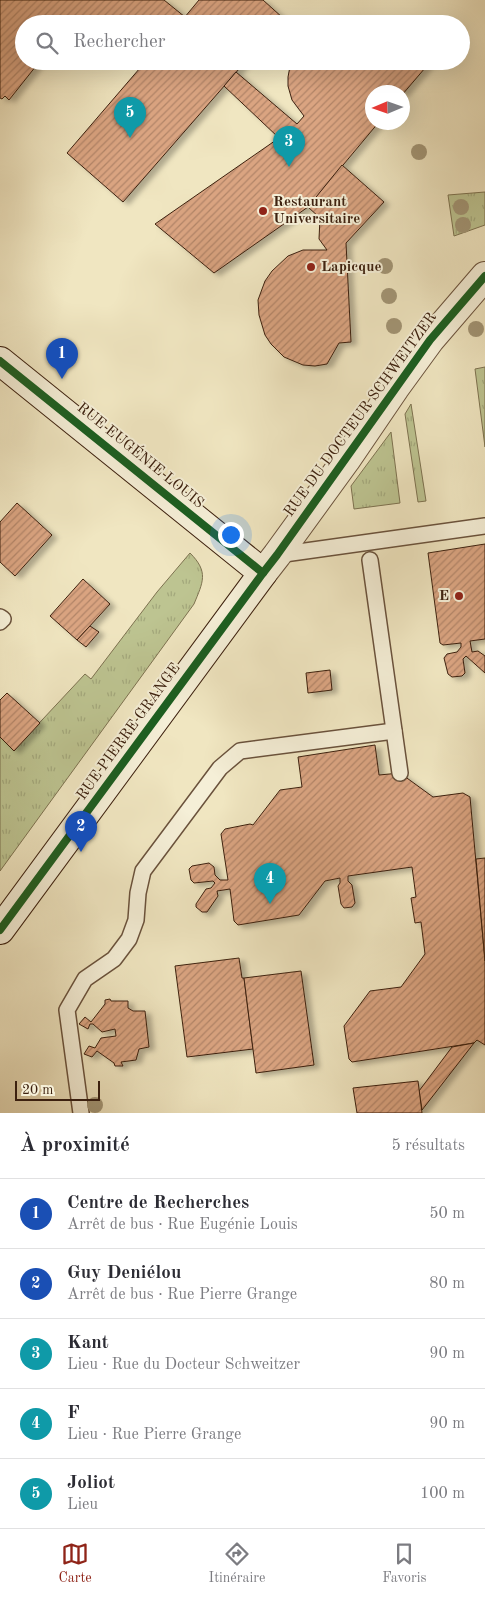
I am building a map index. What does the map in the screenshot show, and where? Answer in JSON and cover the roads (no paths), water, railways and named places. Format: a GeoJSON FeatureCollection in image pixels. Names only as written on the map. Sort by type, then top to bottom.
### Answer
{"type":"FeatureCollection","features":[{"type":"Feature","properties":{"kind":"street","name":"RUE DU DOCTEUR SCHWEITZER"},"geometry":{"type":"LineString","coordinates":[[270,564],[424,348],[485,276]]}},
{"type":"Feature","properties":{"kind":"street","name":"RUE EUGÉNIE LOUIS"},"geometry":{"type":"LineString","coordinates":[[0,361],[270,564]]}},
{"type":"Feature","properties":{"kind":"street","name":"RUE PIERRE GRANGE"},"geometry":{"type":"LineString","coordinates":[[0,930],[270,564]]}},
{"type":"Feature","properties":{"kind":"lane"},"geometry":{"type":"LineString","coordinates":[[270,564],[485,526]]}},
{"type":"Feature","properties":{"kind":"lane"},"geometry":{"type":"LineString","coordinates":[[370,560],[400,772]]}},
{"type":"Feature","properties":{"kind":"lane"},"geometry":{"type":"LineString","coordinates":[[0,617],[3,619],[0,622]]}},
{"type":"Feature","properties":{"kind":"lane"},"geometry":{"type":"LineString","coordinates":[[82,1113],[67,1010],[84,979],[114,959],[129,938],[136,920],[138,893],[144,871],[220,768],[240,751],[394,731]]}},
{"type":"Feature","properties":{"kind":"place","name":"Joliot"},"geometry":{"type":"Point","coordinates":[130,138]}},
{"type":"Feature","properties":{"kind":"place","name":"Kant"},"geometry":{"type":"Point","coordinates":[289,167]}},
{"type":"Feature","properties":{"kind":"place","name":"Restaurant Universitaire"},"geometry":{"type":"Point","coordinates":[263,211]}},
{"type":"Feature","properties":{"kind":"place","name":"Lapicque"},"geometry":{"type":"Point","coordinates":[311,267]}},
{"type":"Feature","properties":{"kind":"place","name":"Centre de Recherches"},"geometry":{"type":"Point","coordinates":[62,379]}},
{"type":"Feature","properties":{"kind":"place","name":"E"},"geometry":{"type":"Point","coordinates":[459,596]}},
{"type":"Feature","properties":{"kind":"place","name":"Guy Deniélou"},"geometry":{"type":"Point","coordinates":[81,852]}},
{"type":"Feature","properties":{"kind":"place","name":"F"},"geometry":{"type":"Point","coordinates":[270,904]}}]}
